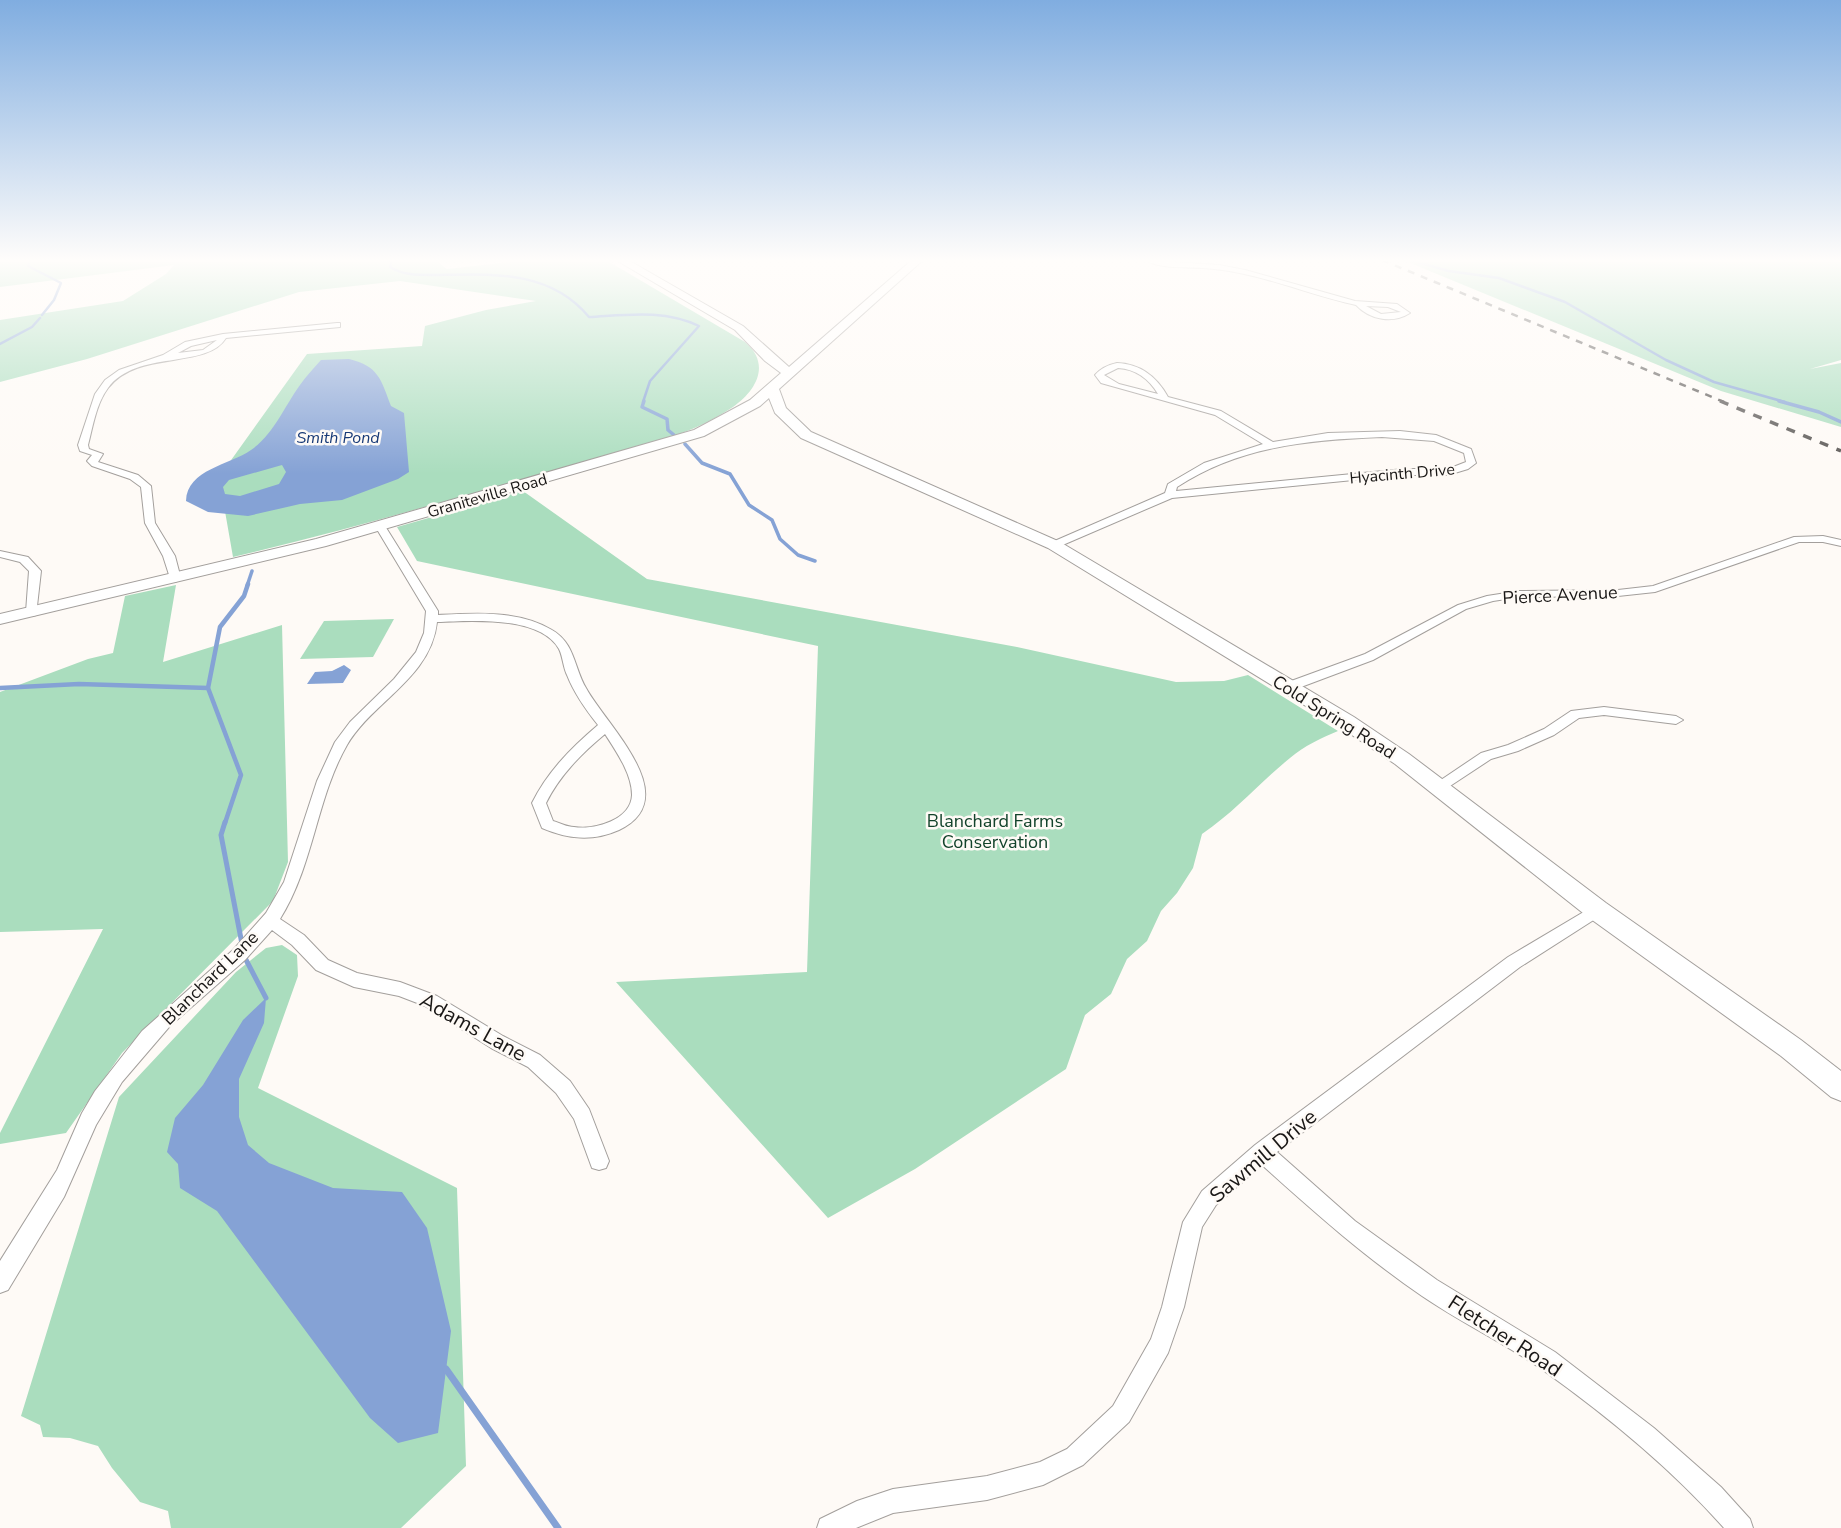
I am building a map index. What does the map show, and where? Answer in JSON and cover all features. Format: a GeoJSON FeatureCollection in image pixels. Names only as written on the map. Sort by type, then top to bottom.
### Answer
{"type":"FeatureCollection","features":[{"type":"Feature","properties":{"kind":"street"},"geometry":{"type":"LineString","coordinates":[[175,579],[169,555],[150,523],[146,486],[134,477],[95,464],[92,461],[99,454],[85,451],[83,445],[97,398],[104,386],[122,373],[166,356],[210,350],[220,343],[223,336],[272,331]]}},
{"type":"Feature","properties":{"kind":"street"},"geometry":{"type":"LineString","coordinates":[[743,331],[775,365],[793,369]]}},
{"type":"Feature","properties":{"kind":"street","name":"Graniteville Road"},"geometry":{"type":"LineString","coordinates":[[0,620],[175,579],[380,526],[670,443],[741,413],[836,331]]}},
{"type":"Feature","properties":{"kind":"street"},"geometry":{"type":"LineString","coordinates":[[1164,398],[1153,380],[1135,367],[1113,367],[1105,369],[1099,375],[1104,381],[1116,386],[1217,413],[1272,445]]}},
{"type":"Feature","properties":{"kind":"street","name":"Cold Spring Road"},"geometry":{"type":"LineString","coordinates":[[772,389],[785,415],[806,435],[1054,545],[1093,566],[1347,722],[1439,786],[1597,910],[1791,1048],[1841,1088]]}},
{"type":"Feature","properties":{"kind":"street"},"geometry":{"type":"LineString","coordinates":[[741,413],[765,409],[785,415]]}},
{"type":"Feature","properties":{"kind":"street","name":"Hyacinth Drive"},"geometry":{"type":"LineString","coordinates":[[1054,545],[1170,495],[1404,472],[1455,470],[1467,467],[1471,459],[1468,451],[1444,439],[1422,436],[1328,436],[1272,445],[1203,467],[1172,486],[1170,495]]}},
{"type":"Feature","properties":{"kind":"street"},"geometry":{"type":"LineString","coordinates":[[380,526],[432,611],[432,619],[494,618],[521,623],[553,637],[562,644],[574,678],[621,748],[636,781],[639,799],[630,817],[607,828],[584,834],[563,831],[547,824],[539,803],[546,788],[564,765],[606,726]]}},
{"type":"Feature","properties":{"kind":"street","name":"Pierce Avenue"},"geometry":{"type":"LineString","coordinates":[[1288,687],[1369,657],[1462,607],[1491,598],[1519,594],[1618,593],[1655,589],[1798,539],[1823,538],[1841,543]]}},
{"type":"Feature","properties":{"kind":"street"},"geometry":{"type":"LineString","coordinates":[[0,554],[19,556],[32,565],[35,571],[32,612]]}},
{"type":"Feature","properties":{"kind":"street","name":"Blanchard Lane"},"geometry":{"type":"LineString","coordinates":[[0,1282],[64,1178],[90,1116],[126,1063],[166,1019],[239,953],[282,902],[331,764],[358,720],[408,673],[422,655],[428,642],[432,619]]}},
{"type":"Feature","properties":{"kind":"street"},"geometry":{"type":"LineString","coordinates":[[1439,786],[1486,756],[1513,748],[1549,732],[1576,714],[1604,711],[1676,720]]}},
{"type":"Feature","properties":{"kind":"street","name":"Sawmill Drive"},"geometry":{"type":"LineString","coordinates":[[829,1528],[866,1510],[893,1501],[987,1488],[1043,1473],[1075,1457],[1121,1414],[1160,1345],[1173,1307],[1193,1222],[1209,1198],[1262,1152],[1514,962],[1597,910]]}},
{"type":"Feature","properties":{"kind":"street","name":"Adams Lane"},"geometry":{"type":"LineString","coordinates":[[269,919],[298,940],[322,965],[354,979],[400,989],[431,1001],[496,1042],[534,1061],[563,1087],[582,1115],[599,1161]]}},
{"type":"Feature","properties":{"kind":"street","name":"Fletcher Road"},"geometry":{"type":"LineString","coordinates":[[1262,1152],[1348,1228],[1409,1273],[1547,1360],[1646,1436],[1712,1496],[1741,1528]]}},
{"type":"Feature","properties":{"kind":"green space"},"geometry":{"type":"Polygon","coordinates":[[[0,331],[175,331],[87,359],[0,382],[0,331]]]}},
{"type":"Feature","properties":{"kind":"green space"},"geometry":{"type":"Polygon","coordinates":[[[424,331],[727,331],[753,350],[759,368],[749,393],[733,407],[714,419],[671,437],[396,515],[233,557],[219,477],[307,354],[422,346],[424,331]]]}},
{"type":"Feature","properties":{"kind":"green space"},"geometry":{"type":"Polygon","coordinates":[[[1576,331],[1841,331],[1841,360],[1810,369],[1841,363],[1841,427],[1721,391],[1576,331]]]}},
{"type":"Feature","properties":{"kind":"green space","name":"Blanchard Farms Conservation"},"geometry":{"type":"Polygon","coordinates":[[[523,491],[647,579],[1017,647],[1176,682],[1224,681],[1248,675],[1338,731],[1295,754],[1202,834],[1193,868],[1161,911],[1147,941],[1127,959],[1111,994],[1085,1015],[1066,1069],[915,1169],[828,1218],[616,982],[807,972],[818,646],[417,561],[397,527],[523,491]]]}},
{"type":"Feature","properties":{"kind":"green space"},"geometry":{"type":"Polygon","coordinates":[[[176,585],[163,662],[282,625],[288,862],[273,901],[122,1053],[66,1133],[0,1144],[0,1133],[103,929],[0,932],[0,692],[88,659],[113,653],[125,596],[176,585]]]}},
{"type":"Feature","properties":{"kind":"green space"},"geometry":{"type":"Polygon","coordinates":[[[394,619],[373,657],[300,659],[324,621],[394,619]]]}},
{"type":"Feature","properties":{"kind":"green space"},"geometry":{"type":"Polygon","coordinates":[[[282,945],[297,955],[298,976],[258,1088],[457,1188],[466,1466],[401,1528],[171,1528],[168,1511],[140,1502],[98,1446],[70,1438],[43,1437],[40,1425],[21,1416],[119,1097],[236,972],[266,948],[282,945]]]}},
{"type":"Feature","properties":{"kind":"water","name":"Smith Pond"},"geometry":{"type":"Polygon","coordinates":[[[349,359],[367,366],[377,375],[391,406],[404,413],[409,472],[398,479],[342,500],[300,504],[248,516],[208,512],[186,501],[188,490],[201,475],[259,444],[302,382],[321,360],[349,359]],[[282,465],[229,480],[223,487],[225,494],[240,496],[279,484],[286,472],[282,465]]]}},
{"type":"Feature","properties":{"kind":"water"},"geometry":{"type":"Polygon","coordinates":[[[344,665],[351,670],[343,683],[307,684],[315,672],[332,671],[344,665]]]}},
{"type":"Feature","properties":{"kind":"water"},"geometry":{"type":"Polygon","coordinates":[[[266,998],[264,1023],[239,1079],[239,1117],[248,1145],[269,1163],[333,1188],[402,1192],[427,1228],[451,1331],[438,1433],[398,1443],[370,1418],[217,1211],[180,1188],[178,1164],[167,1152],[175,1118],[203,1085],[243,1020],[266,998]]]}},
{"type":"Feature","properties":{"kind":"waterway"},"geometry":{"type":"LineString","coordinates":[[0,344],[24,331]]}},
{"type":"Feature","properties":{"kind":"waterway"},"geometry":{"type":"LineString","coordinates":[[643,402],[650,381],[694,331]]}},
{"type":"Feature","properties":{"kind":"waterway"},"geometry":{"type":"LineString","coordinates":[[1616,331],[1666,360],[1714,382],[1785,402]]}},
{"type":"Feature","properties":{"kind":"waterway"},"geometry":{"type":"LineString","coordinates":[[644,401],[642,407],[667,419],[668,430],[674,435]]}},
{"type":"Feature","properties":{"kind":"waterway"},"geometry":{"type":"LineString","coordinates":[[1779,401],[1819,412],[1841,422]]}},
{"type":"Feature","properties":{"kind":"waterway"},"geometry":{"type":"LineString","coordinates":[[685,444],[702,463],[730,474],[749,505],[772,520],[780,539],[798,555],[815,561]]}},
{"type":"Feature","properties":{"kind":"waterway"},"geometry":{"type":"LineString","coordinates":[[247,586],[252,571]]}},
{"type":"Feature","properties":{"kind":"waterway"},"geometry":{"type":"LineString","coordinates":[[208,688],[220,627],[244,596],[248,584]]}},
{"type":"Feature","properties":{"kind":"waterway"},"geometry":{"type":"LineString","coordinates":[[0,688],[79,684],[208,688]]}},
{"type":"Feature","properties":{"kind":"waterway"},"geometry":{"type":"LineString","coordinates":[[208,688],[241,775],[225,823]]}},
{"type":"Feature","properties":{"kind":"waterway"},"geometry":{"type":"LineString","coordinates":[[225,822],[221,835],[242,944]]}},
{"type":"Feature","properties":{"kind":"waterway"},"geometry":{"type":"LineString","coordinates":[[244,956],[266,998]]}},
{"type":"Feature","properties":{"kind":"waterway"},"geometry":{"type":"LineString","coordinates":[[446,1369],[558,1528]]}},
{"type":"Feature","properties":{"kind":"railway"},"geometry":{"type":"LineString","coordinates":[[1554,331],[1724,402]]}},
{"type":"Feature","properties":{"kind":"railway"},"geometry":{"type":"LineString","coordinates":[[1720,401],[1841,451]]}}]}
